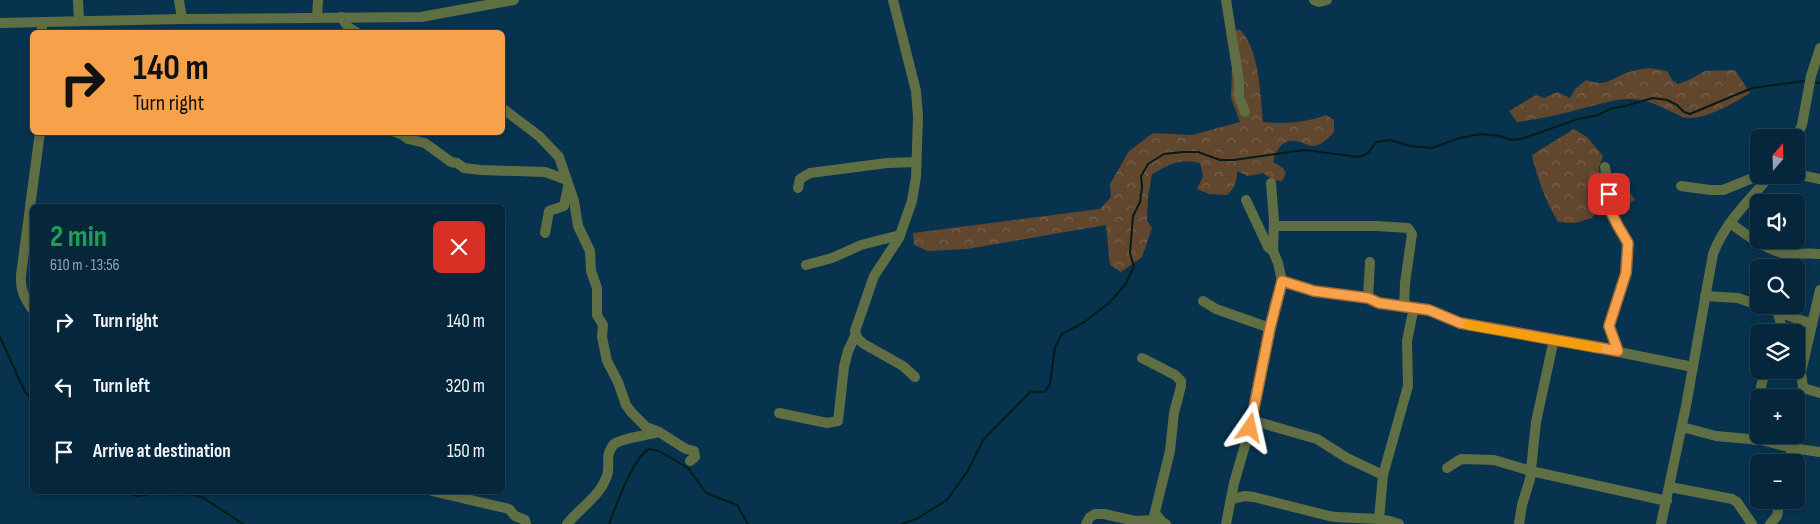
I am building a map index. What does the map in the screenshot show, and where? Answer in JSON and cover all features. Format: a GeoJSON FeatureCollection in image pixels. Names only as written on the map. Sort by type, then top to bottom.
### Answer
{"type":"FeatureCollection","features":[{"type":"Feature","properties":{"kind":"street"},"geometry":{"type":"LineString","coordinates":[[78,0],[79,21]]}},
{"type":"Feature","properties":{"kind":"street"},"geometry":{"type":"LineString","coordinates":[[179,0],[182,19]]}},
{"type":"Feature","properties":{"kind":"street"},"geometry":{"type":"LineString","coordinates":[[317,17],[318,0]]}},
{"type":"Feature","properties":{"kind":"street"},"geometry":{"type":"LineString","coordinates":[[0,23],[42,27],[79,21],[421,17],[514,0]]}},
{"type":"Feature","properties":{"kind":"street"},"geometry":{"type":"LineString","coordinates":[[780,413],[827,422],[838,421],[844,367],[848,351],[856,334],[874,276],[880,264],[896,244],[912,201],[916,177],[918,117],[916,91],[893,0]]}},
{"type":"Feature","properties":{"kind":"street"},"geometry":{"type":"LineString","coordinates":[[1226,0],[1239,81],[1239,96],[1244,112]]}},
{"type":"Feature","properties":{"kind":"street"},"geometry":{"type":"LineString","coordinates":[[1314,0],[1319,2],[1326,0]]}},
{"type":"Feature","properties":{"kind":"street"},"geometry":{"type":"LineString","coordinates":[[341,17],[348,27],[353,30]]}},
{"type":"Feature","properties":{"kind":"street"},"geometry":{"type":"LineString","coordinates":[[1800,129],[1811,76],[1820,48]]}},
{"type":"Feature","properties":{"kind":"street"},"geometry":{"type":"LineString","coordinates":[[505,110],[559,156],[575,207],[578,226],[590,251],[591,271],[597,288],[597,315],[603,325],[602,336],[607,361],[618,382],[624,400],[632,413],[646,427],[659,432],[694,452],[695,456],[690,461]]}},
{"type":"Feature","properties":{"kind":"street"},"geometry":{"type":"LineString","coordinates":[[30,204],[40,135]]}},
{"type":"Feature","properties":{"kind":"street"},"geometry":{"type":"LineString","coordinates":[[403,135],[408,140],[425,143],[451,162],[457,163],[464,168],[545,172],[568,183]]}},
{"type":"Feature","properties":{"kind":"street"},"geometry":{"type":"LineString","coordinates":[[798,188],[800,179],[810,173],[887,163],[916,162]]}},
{"type":"Feature","properties":{"kind":"street"},"geometry":{"type":"LineString","coordinates":[[1605,167],[1612,214],[1628,243],[1626,273],[1609,326],[1618,351]]}},
{"type":"Feature","properties":{"kind":"street"},"geometry":{"type":"LineString","coordinates":[[1805,176],[1820,179]]}},
{"type":"Feature","properties":{"kind":"street"},"geometry":{"type":"LineString","coordinates":[[1680,186],[1723,190],[1750,179]]}},
{"type":"Feature","properties":{"kind":"street"},"geometry":{"type":"LineString","coordinates":[[544,233],[549,211],[564,206],[568,183]]}},
{"type":"Feature","properties":{"kind":"street"},"geometry":{"type":"LineString","coordinates":[[1226,524],[1282,281],[1273,251],[1274,226],[1271,183]]}},
{"type":"Feature","properties":{"kind":"street"},"geometry":{"type":"LineString","coordinates":[[1661,524],[1682,427],[1710,266],[1715,250],[1730,223],[1763,184]]}},
{"type":"Feature","properties":{"kind":"street"},"geometry":{"type":"LineString","coordinates":[[1246,200],[1268,247],[1273,251]]}},
{"type":"Feature","properties":{"kind":"street"},"geometry":{"type":"LineString","coordinates":[[30,207],[20,288],[30,306]]}},
{"type":"Feature","properties":{"kind":"street"},"geometry":{"type":"LineString","coordinates":[[1730,223],[1756,240],[1783,253],[1820,254]]}},
{"type":"Feature","properties":{"kind":"street"},"geometry":{"type":"LineString","coordinates":[[1274,226],[1408,228],[1412,234],[1405,284],[1409,307],[1407,341],[1408,386],[1383,475],[1379,519]]}},
{"type":"Feature","properties":{"kind":"street"},"geometry":{"type":"LineString","coordinates":[[806,265],[832,258],[868,243],[900,235]]}},
{"type":"Feature","properties":{"kind":"street"},"geometry":{"type":"LineString","coordinates":[[1368,298],[1370,262]]}},
{"type":"Feature","properties":{"kind":"street"},"geometry":{"type":"LineString","coordinates":[[1282,281],[1314,291],[1368,298],[1379,303],[1429,310],[1460,323],[1618,351],[1693,368]]}},
{"type":"Feature","properties":{"kind":"street"},"geometry":{"type":"LineString","coordinates":[[1805,354],[1820,290]]}},
{"type":"Feature","properties":{"kind":"street"},"geometry":{"type":"LineString","coordinates":[[1705,296],[1738,298],[1750,302]]}},
{"type":"Feature","properties":{"kind":"street"},"geometry":{"type":"LineString","coordinates":[[1203,302],[1216,310],[1270,328]]}},
{"type":"Feature","properties":{"kind":"street"},"geometry":{"type":"LineString","coordinates":[[1781,314],[1812,324]]}},
{"type":"Feature","properties":{"kind":"street"},"geometry":{"type":"LineString","coordinates":[[856,334],[864,344],[903,366],[916,376]]}},
{"type":"Feature","properties":{"kind":"street"},"geometry":{"type":"LineString","coordinates":[[1519,524],[1531,471],[1536,422],[1554,339]]}},
{"type":"Feature","properties":{"kind":"street"},"geometry":{"type":"LineString","coordinates":[[1142,358],[1175,375],[1181,381],[1170,451],[1155,519]]}},
{"type":"Feature","properties":{"kind":"street"},"geometry":{"type":"LineString","coordinates":[[1800,379],[1803,388],[1820,392]]}},
{"type":"Feature","properties":{"kind":"street"},"geometry":{"type":"LineString","coordinates":[[1251,420],[1316,439],[1347,458],[1383,475]]}},
{"type":"Feature","properties":{"kind":"street"},"geometry":{"type":"LineString","coordinates":[[1682,427],[1716,436],[1750,439]]}},
{"type":"Feature","properties":{"kind":"street"},"geometry":{"type":"LineString","coordinates":[[567,524],[599,491],[606,480],[609,471],[607,460],[614,444],[625,439],[659,432]]}},
{"type":"Feature","properties":{"kind":"street"},"geometry":{"type":"LineString","coordinates":[[1778,444],[1820,452]]}},
{"type":"Feature","properties":{"kind":"street"},"geometry":{"type":"LineString","coordinates":[[1791,454],[1792,448]]}},
{"type":"Feature","properties":{"kind":"street"},"geometry":{"type":"LineString","coordinates":[[1448,468],[1461,459],[1494,460],[1531,471],[1667,501]]}},
{"type":"Feature","properties":{"kind":"street"},"geometry":{"type":"LineString","coordinates":[[1670,488],[1732,498],[1737,502],[1752,524]]}},
{"type":"Feature","properties":{"kind":"street"},"geometry":{"type":"LineString","coordinates":[[445,494],[509,509],[515,516],[524,519],[526,524]]}},
{"type":"Feature","properties":{"kind":"street"},"geometry":{"type":"LineString","coordinates":[[1231,499],[1245,496],[1254,497],[1335,517],[1379,519],[1399,524]]}},
{"type":"Feature","properties":{"kind":"street"},"geometry":{"type":"LineString","coordinates":[[1770,524],[1777,516],[1778,509]]}},
{"type":"Feature","properties":{"kind":"street"},"geometry":{"type":"LineString","coordinates":[[1086,524],[1090,516],[1095,514],[1104,514],[1135,521],[1155,519],[1166,524]]}},
{"type":"Feature","properties":{"kind":"green space"},"geometry":{"type":"Polygon","coordinates":[[[1239,29],[1246,38],[1255,60],[1260,86],[1263,122],[1295,122],[1326,115],[1334,120],[1334,132],[1319,145],[1312,146],[1298,141],[1291,141],[1280,146],[1273,162],[1283,168],[1286,173],[1282,181],[1273,180],[1263,173],[1248,176],[1237,171],[1235,184],[1227,195],[1209,194],[1197,189],[1203,176],[1200,163],[1180,162],[1152,174],[1148,197],[1147,221],[1152,228],[1142,257],[1121,272],[1110,265],[1106,225],[967,249],[928,251],[914,245],[913,233],[1100,209],[1111,197],[1110,184],[1129,151],[1153,133],[1192,135],[1240,122],[1231,98],[1233,33],[1239,29]]]}},
{"type":"Feature","properties":{"kind":"green space"},"geometry":{"type":"Polygon","coordinates":[[[1649,68],[1667,71],[1672,80],[1678,84],[1705,71],[1735,70],[1750,93],[1718,111],[1690,118],[1683,117],[1653,103],[1633,99],[1613,101],[1517,122],[1509,111],[1536,95],[1544,98],[1557,92],[1570,98],[1575,89],[1586,80],[1604,83],[1629,72],[1649,68]]]}},
{"type":"Feature","properties":{"kind":"green space"},"geometry":{"type":"Polygon","coordinates":[[[1574,129],[1587,137],[1603,156],[1599,167],[1601,191],[1617,183],[1628,190],[1635,200],[1622,208],[1600,204],[1592,218],[1575,223],[1558,222],[1542,190],[1532,155],[1574,129]]]}},
{"type":"Feature","properties":{"kind":"waterway"},"geometry":{"type":"LineString","coordinates":[[902,524],[918,518],[947,500],[967,472],[984,439],[1030,392],[1045,392],[1050,384],[1055,347],[1062,334],[1083,323],[1109,303],[1125,285],[1134,267],[1130,253],[1133,216],[1140,202],[1141,176],[1148,164],[1164,154],[1198,152],[1220,160],[1234,160],[1304,150],[1359,157],[1368,153],[1376,142],[1390,140],[1410,146],[1432,148],[1459,138],[1481,134],[1500,136],[1511,140],[1521,139],[1578,119],[1598,115],[1612,108],[1653,98],[1667,100],[1690,114],[1752,88],[1805,81]]}},
{"type":"Feature","properties":{"kind":"waterway"},"geometry":{"type":"LineString","coordinates":[[1812,82],[1820,83]]}},
{"type":"Feature","properties":{"kind":"waterway"},"geometry":{"type":"LineString","coordinates":[[0,337],[25,392],[30,397]]}},
{"type":"Feature","properties":{"kind":"waterway"},"geometry":{"type":"LineString","coordinates":[[609,524],[631,472],[643,454],[649,449],[659,451],[688,468],[706,493],[737,505],[748,524]]}},
{"type":"Feature","properties":{"kind":"waterway"},"geometry":{"type":"LineString","coordinates":[[130,494],[138,496],[150,494]]}},
{"type":"Feature","properties":{"kind":"waterway"},"geometry":{"type":"LineString","coordinates":[[168,494],[189,494]]}},
{"type":"Feature","properties":{"kind":"waterway"},"geometry":{"type":"LineString","coordinates":[[189,494],[202,497],[243,524]]}},
{"type":"Feature","properties":{"kind":"slow traffic"},"geometry":{"type":"LineString","coordinates":[[1468,325],[1598,348]]}},
{"type":"Feature","properties":{"kind":"route"},"geometry":{"type":"LineString","coordinates":[[1250,428],[1270,328],[1282,281],[1314,291],[1368,298],[1379,303],[1429,310],[1460,323],[1618,351],[1609,326],[1627,269],[1628,243],[1612,214],[1609,194]]}}]}
